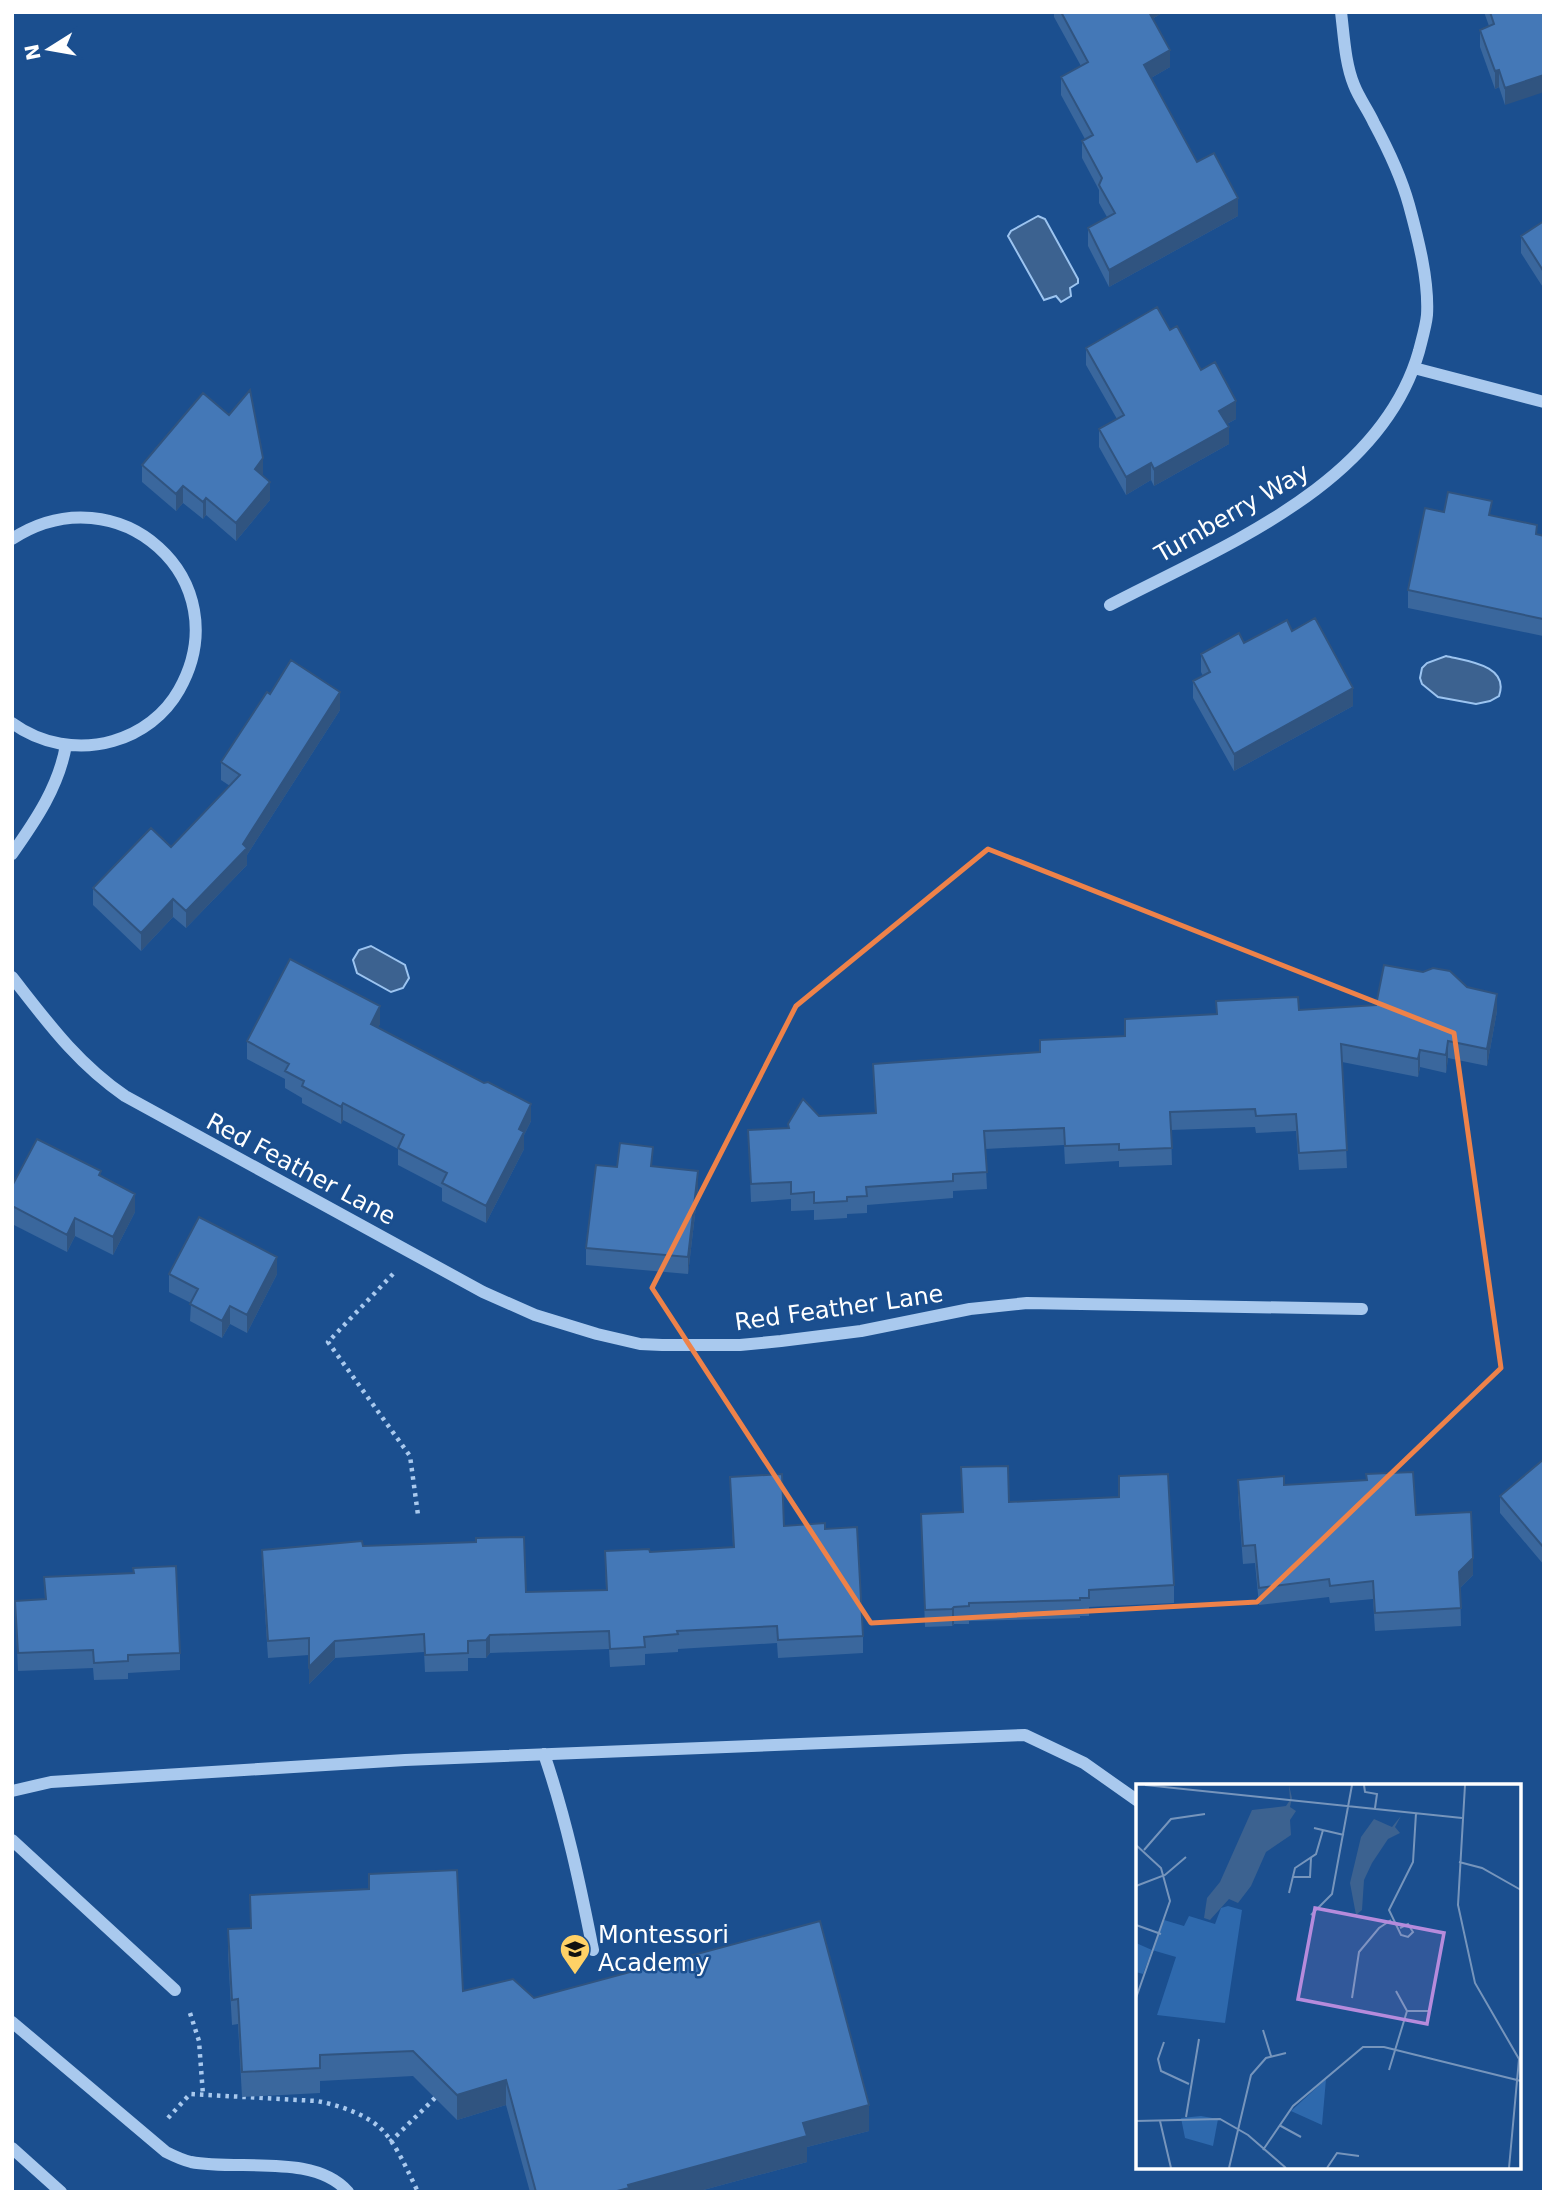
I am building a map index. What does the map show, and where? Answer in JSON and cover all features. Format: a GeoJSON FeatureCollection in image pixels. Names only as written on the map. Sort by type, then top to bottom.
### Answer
{"type":"FeatureCollection","features":[{"type":"Feature","properties":{"kind":"street","name":"Turnberry Way"},"geometry":{"type":"LineString","coordinates":[[1110,605],[1276,517],[1328,482],[1375,433],[1394,406],[1414,368],[1427,315],[1421,259],[1408,203],[1397,171],[1354,86],[1341,12]]}},
{"type":"Feature","properties":{"kind":"street"},"geometry":{"type":"LineString","coordinates":[[1414,368],[1544,402]]}},
{"type":"Feature","properties":{"kind":"street"},"geometry":{"type":"LineString","coordinates":[[12,539],[39,524],[63,517],[95,517],[126,525],[164,552],[181,577],[191,600],[195,626],[192,659],[180,688],[166,708],[139,730],[100,745],[66,745],[43,740],[12,723]]}},
{"type":"Feature","properties":{"kind":"street"},"geometry":{"type":"LineString","coordinates":[[12,854],[53,788],[62,766],[66,745]]}},
{"type":"Feature","properties":{"kind":"street","name":"Red Feather Lane"},"geometry":{"type":"LineString","coordinates":[[12,977],[72,1052],[111,1087],[483,1292],[535,1315],[597,1334],[640,1343],[740,1345],[861,1331],[970,1309],[1027,1303],[1362,1309]]}},
{"type":"Feature","properties":{"kind":"street"},"geometry":{"type":"LineString","coordinates":[[12,1791],[51,1783],[108,1778],[392,1761],[1025,1735],[1084,1763],[1136,1800]]}},
{"type":"Feature","properties":{"kind":"street"},"geometry":{"type":"LineString","coordinates":[[544,1754],[573,1855],[593,1950]]}},
{"type":"Feature","properties":{"kind":"street"},"geometry":{"type":"LineString","coordinates":[[12,1840],[175,1990]]}},
{"type":"Feature","properties":{"kind":"street"},"geometry":{"type":"LineString","coordinates":[[12,2022],[166,2152],[189,2161],[314,2171],[335,2180],[348,2192]]}},
{"type":"Feature","properties":{"kind":"street"},"geometry":{"type":"LineString","coordinates":[[12,2148],[61,2192]]}},
{"type":"Feature","properties":{"kind":"path"},"geometry":{"type":"LineString","coordinates":[[413,1254],[328,1342],[410,1456],[418,1515]]}},
{"type":"Feature","properties":{"kind":"path"},"geometry":{"type":"LineString","coordinates":[[175,1990],[191,2014],[199,2041],[203,2095]]}},
{"type":"Feature","properties":{"kind":"path"},"geometry":{"type":"LineString","coordinates":[[390,2142],[444,2089]]}},
{"type":"Feature","properties":{"kind":"path"},"geometry":{"type":"LineString","coordinates":[[149,2138],[191,2094],[317,2101],[357,2113],[379,2126],[418,2192]]}},
{"type":"Feature","properties":{"kind":"highlighted area"},"geometry":{"type":"Polygon","coordinates":[[[988,849],[1454,1033],[1501,1368],[1257,1602],[871,1623],[652,1288],[796,1006],[988,849]]]}},
{"type":"Feature","properties":{"kind":"water"},"geometry":{"type":"Polygon","coordinates":[[[1038,216],[1045,219],[1078,279],[1078,283],[1070,288],[1071,296],[1061,302],[1056,296],[1044,300],[1008,236],[1011,231],[1038,216]]]}},
{"type":"Feature","properties":{"kind":"water"},"geometry":{"type":"Polygon","coordinates":[[[1446,656],[1484,666],[1492,671],[1501,686],[1499,696],[1476,704],[1438,697],[1422,684],[1420,678],[1422,668],[1427,663],[1446,656]]]}},
{"type":"Feature","properties":{"kind":"water"},"geometry":{"type":"Polygon","coordinates":[[[371,946],[405,965],[409,978],[403,988],[391,992],[357,973],[353,960],[359,950],[371,946]]]}},
{"type":"Feature","properties":{"kind":"building"},"geometry":{"type":"Polygon","coordinates":[[[1061,12],[1149,12],[1170,50],[1144,65],[1197,162],[1214,153],[1238,198],[1109,270],[1088,228],[1115,213],[1099,185],[1102,178],[1082,141],[1093,135],[1061,77],[1088,62],[1061,12]]]}},
{"type":"Feature","properties":{"kind":"building"},"geometry":{"type":"Polygon","coordinates":[[[1490,12],[1544,12],[1544,75],[1505,88],[1499,70],[1495,71],[1480,30],[1494,24],[1490,12]]]}},
{"type":"Feature","properties":{"kind":"building"},"geometry":{"type":"Polygon","coordinates":[[[1544,221],[1544,272],[1521,236],[1544,221]]]}},
{"type":"Feature","properties":{"kind":"building"},"geometry":{"type":"Polygon","coordinates":[[[1157,307],[1170,330],[1177,326],[1201,370],[1215,362],[1236,401],[1219,411],[1229,427],[1154,469],[1151,463],[1126,477],[1099,429],[1124,415],[1086,348],[1157,307]]]}},
{"type":"Feature","properties":{"kind":"building"},"geometry":{"type":"Polygon","coordinates":[[[250,390],[263,458],[255,469],[270,482],[236,523],[206,498],[203,502],[183,486],[176,494],[142,465],[203,393],[229,415],[250,390]]]}},
{"type":"Feature","properties":{"kind":"building"},"geometry":{"type":"Polygon","coordinates":[[[1448,492],[1492,501],[1489,515],[1537,525],[1536,534],[1544,536],[1543,619],[1408,590],[1425,508],[1444,512],[1448,492]]]}},
{"type":"Feature","properties":{"kind":"building"},"geometry":{"type":"Polygon","coordinates":[[[1315,618],[1353,688],[1234,754],[1193,681],[1210,672],[1201,654],[1239,633],[1244,643],[1287,620],[1292,631],[1315,618]]]}},
{"type":"Feature","properties":{"kind":"building"},"geometry":{"type":"Polygon","coordinates":[[[291,660],[340,692],[243,844],[247,848],[186,911],[173,899],[141,933],[93,888],[151,828],[171,847],[240,775],[221,762],[291,660]]]}},
{"type":"Feature","properties":{"kind":"building"},"geometry":{"type":"Polygon","coordinates":[[[290,959],[380,1006],[371,1024],[484,1083],[488,1082],[531,1104],[519,1129],[524,1132],[486,1206],[442,1183],[447,1173],[398,1148],[404,1135],[343,1103],[341,1107],[302,1086],[304,1081],[285,1071],[289,1064],[247,1041],[290,959]]]}},
{"type":"Feature","properties":{"kind":"building"},"geometry":{"type":"Polygon","coordinates":[[[1384,965],[1423,972],[1433,968],[1450,971],[1467,987],[1497,994],[1487,1049],[1448,1041],[1446,1055],[1420,1050],[1418,1059],[1341,1044],[1347,1150],[1299,1153],[1296,1114],[1256,1116],[1255,1109],[1170,1112],[1172,1148],[1119,1150],[1119,1144],[1065,1146],[1064,1128],[984,1131],[987,1172],[953,1174],[953,1181],[866,1187],[867,1196],[847,1197],[847,1201],[814,1203],[814,1192],[791,1194],[791,1182],[751,1184],[748,1130],[789,1128],[788,1124],[803,1099],[819,1116],[876,1113],[873,1064],[1040,1052],[1040,1040],[1125,1036],[1125,1019],[1217,1014],[1216,1001],[1298,997],[1299,1010],[1376,1005],[1384,965]]]}},
{"type":"Feature","properties":{"kind":"building"},"geometry":{"type":"Polygon","coordinates":[[[37,1139],[101,1171],[99,1175],[135,1194],[113,1237],[75,1218],[67,1235],[12,1206],[12,1186],[37,1139]]]}},
{"type":"Feature","properties":{"kind":"building"},"geometry":{"type":"Polygon","coordinates":[[[620,1143],[653,1147],[651,1166],[698,1171],[688,1257],[586,1248],[596,1165],[617,1167],[620,1143]]]}},
{"type":"Feature","properties":{"kind":"building"},"geometry":{"type":"Polygon","coordinates":[[[199,1217],[277,1257],[247,1315],[230,1306],[222,1321],[190,1304],[198,1289],[169,1274],[199,1217]]]}},
{"type":"Feature","properties":{"kind":"building"},"geometry":{"type":"Polygon","coordinates":[[[1544,1459],[1544,1548],[1500,1496],[1544,1459]]]}},
{"type":"Feature","properties":{"kind":"building"},"geometry":{"type":"Polygon","coordinates":[[[1008,1466],[1009,1502],[1119,1497],[1119,1476],[1168,1474],[1174,1585],[1089,1590],[1089,1598],[1080,1600],[969,1603],[969,1606],[952,1609],[925,1610],[921,1514],[963,1512],[961,1467],[1008,1466]]]}},
{"type":"Feature","properties":{"kind":"building"},"geometry":{"type":"Polygon","coordinates":[[[1413,1472],[1416,1515],[1471,1512],[1473,1558],[1459,1572],[1461,1608],[1375,1613],[1373,1581],[1330,1586],[1329,1579],[1259,1588],[1255,1545],[1243,1546],[1238,1480],[1284,1476],[1284,1485],[1367,1480],[1366,1474],[1413,1472]]]}},
{"type":"Feature","properties":{"kind":"building"},"geometry":{"type":"Polygon","coordinates":[[[782,1474],[784,1526],[825,1523],[825,1529],[857,1527],[863,1636],[778,1640],[777,1626],[677,1631],[678,1634],[644,1637],[645,1647],[610,1649],[609,1631],[490,1635],[486,1640],[468,1641],[468,1653],[425,1655],[424,1634],[335,1641],[309,1667],[309,1638],[268,1641],[262,1550],[362,1541],[363,1546],[476,1542],[476,1538],[524,1537],[526,1592],[607,1590],[605,1551],[649,1549],[650,1552],[734,1547],[730,1477],[782,1474]]]}},
{"type":"Feature","properties":{"kind":"building"},"geometry":{"type":"Polygon","coordinates":[[[176,1566],[180,1653],[128,1655],[128,1661],[94,1663],[93,1650],[18,1653],[15,1601],[46,1599],[44,1577],[134,1573],[133,1568],[176,1566]]]}},
{"type":"Feature","properties":{"kind":"building"},"geometry":{"type":"Polygon","coordinates":[[[457,1870],[463,1991],[513,1979],[534,1998],[820,1921],[869,2105],[803,2123],[807,2136],[628,2185],[629,2188],[613,2192],[536,2192],[506,2080],[457,2095],[413,2051],[320,2055],[320,2068],[242,2072],[238,1999],[232,2000],[228,1929],[251,1928],[250,1895],[369,1889],[369,1874],[457,1870]]]}},
{"type":"Feature","properties":{"kind":"place","name":"Montessori Academy"},"geometry":{"type":"Point","coordinates":[575,1976]}}]}
